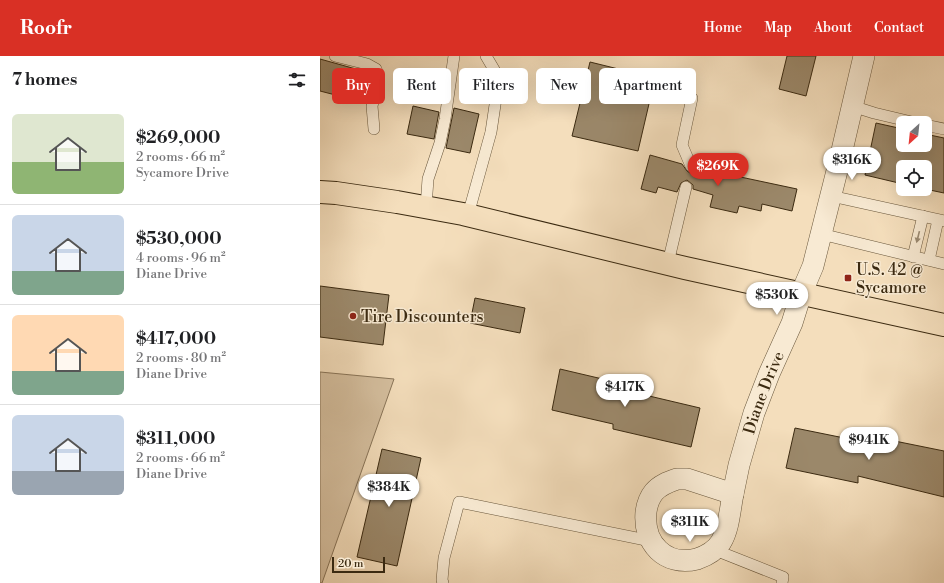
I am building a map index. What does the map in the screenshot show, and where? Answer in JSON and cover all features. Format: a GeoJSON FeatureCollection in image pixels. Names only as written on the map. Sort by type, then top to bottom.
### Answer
{"type":"FeatureCollection","features":[{"type":"Feature","properties":{"kind":"main road"},"geometry":{"type":"LineString","coordinates":[[320,192],[336,193],[468,215],[668,263],[944,326]]}},
{"type":"Feature","properties":{"kind":"street","name":"Diane Drive"},"geometry":{"type":"LineString","coordinates":[[715,550],[722,541],[726,532],[739,465],[754,413],[769,374],[792,323],[801,294],[813,266],[864,56]]}},
{"type":"Feature","properties":{"kind":"street"},"geometry":{"type":"LineString","coordinates":[[715,550],[701,558],[687,561],[674,559],[660,552],[651,541],[645,523],[647,504],[653,493],[664,483],[677,479],[687,480],[733,494]]}},
{"type":"Feature","properties":{"kind":"lane"},"geometry":{"type":"LineString","coordinates":[[335,56],[367,64],[376,69],[379,77],[372,106],[374,129]]}},
{"type":"Feature","properties":{"kind":"lane"},"geometry":{"type":"LineString","coordinates":[[426,207],[428,179],[442,131],[454,56]]}},
{"type":"Feature","properties":{"kind":"lane"},"geometry":{"type":"LineString","coordinates":[[468,215],[491,132],[498,78],[486,56]]}},
{"type":"Feature","properties":{"kind":"lane"},"geometry":{"type":"LineString","coordinates":[[691,104],[682,145],[691,166]]}},
{"type":"Feature","properties":{"kind":"lane"},"geometry":{"type":"LineString","coordinates":[[852,106],[896,118]]}},
{"type":"Feature","properties":{"kind":"lane"},"geometry":{"type":"LineString","coordinates":[[932,126],[944,129]]}},
{"type":"Feature","properties":{"kind":"lane"},"geometry":{"type":"LineString","coordinates":[[668,263],[686,187]]}},
{"type":"Feature","properties":{"kind":"lane"},"geometry":{"type":"LineString","coordinates":[[831,196],[941,220],[929,260]]}},
{"type":"Feature","properties":{"kind":"lane"},"geometry":{"type":"LineString","coordinates":[[913,257],[923,216]]}},
{"type":"Feature","properties":{"kind":"lane"},"geometry":{"type":"LineString","coordinates":[[821,234],[944,264]]}},
{"type":"Feature","properties":{"kind":"lane"},"geometry":{"type":"LineString","coordinates":[[443,583],[444,558],[459,502],[651,541]]}},
{"type":"Feature","properties":{"kind":"lane"},"geometry":{"type":"LineString","coordinates":[[715,550],[783,577],[782,583]]}},
{"type":"Feature","properties":{"kind":"shaded area"},"geometry":{"type":"Polygon","coordinates":[[[320,372],[394,379],[322,583],[320,583],[320,372]]]}},
{"type":"Feature","properties":{"kind":"building"},"geometry":{"type":"Polygon","coordinates":[[[787,56],[816,56],[806,96],[779,89],[787,56]]]}},
{"type":"Feature","properties":{"kind":"building"},"geometry":{"type":"Polygon","coordinates":[[[320,59],[352,68],[332,68],[332,94],[320,91],[320,59]]]}},
{"type":"Feature","properties":{"kind":"building"},"geometry":{"type":"Polygon","coordinates":[[[590,62],[614,68],[599,68],[599,104],[649,104],[638,151],[572,136],[580,104],[591,104],[591,68],[589,68],[590,62]]]}},
{"type":"Feature","properties":{"kind":"building"},"geometry":{"type":"Polygon","coordinates":[[[413,106],[439,112],[434,139],[407,134],[413,106]]]}},
{"type":"Feature","properties":{"kind":"building"},"geometry":{"type":"Polygon","coordinates":[[[454,108],[479,114],[470,153],[446,148],[454,108]]]}},
{"type":"Feature","properties":{"kind":"building"},"geometry":{"type":"Polygon","coordinates":[[[876,123],[896,127],[896,152],[932,152],[932,135],[944,138],[944,193],[932,190],[932,160],[896,160],[896,182],[865,175],[876,123]]]}},
{"type":"Feature","properties":{"kind":"building"},"geometry":{"type":"Polygon","coordinates":[[[650,155],[682,164],[690,173],[694,172],[698,168],[797,189],[792,211],[762,204],[761,211],[739,206],[737,213],[710,207],[713,195],[693,189],[693,185],[687,180],[681,183],[677,192],[658,187],[656,193],[641,189],[650,155]]]}},
{"type":"Feature","properties":{"kind":"building","name":"Tire Discounters"},"geometry":{"type":"Polygon","coordinates":[[[320,286],[389,295],[383,345],[320,337],[320,286]]]}},
{"type":"Feature","properties":{"kind":"building"},"geometry":{"type":"Polygon","coordinates":[[[475,298],[525,308],[520,333],[470,323],[475,298]]]}},
{"type":"Feature","properties":{"kind":"building"},"geometry":{"type":"Polygon","coordinates":[[[560,369],[628,385],[628,391],[700,408],[691,447],[613,429],[613,424],[552,410],[560,369]]]}},
{"type":"Feature","properties":{"kind":"building"},"geometry":{"type":"Polygon","coordinates":[[[795,428],[864,442],[865,435],[944,451],[944,497],[858,476],[858,483],[786,468],[795,428]]]}},
{"type":"Feature","properties":{"kind":"building"},"geometry":{"type":"Polygon","coordinates":[[[382,449],[421,458],[397,566],[357,557],[382,449]]]}},
{"type":"Feature","properties":{"kind":"place","name":"U.S. 42 @ Sycamore"},"geometry":{"type":"Point","coordinates":[848,278]}},
{"type":"Feature","properties":{"kind":"place","name":"Tire Discounters"},"geometry":{"type":"Point","coordinates":[353,316]}}]}
